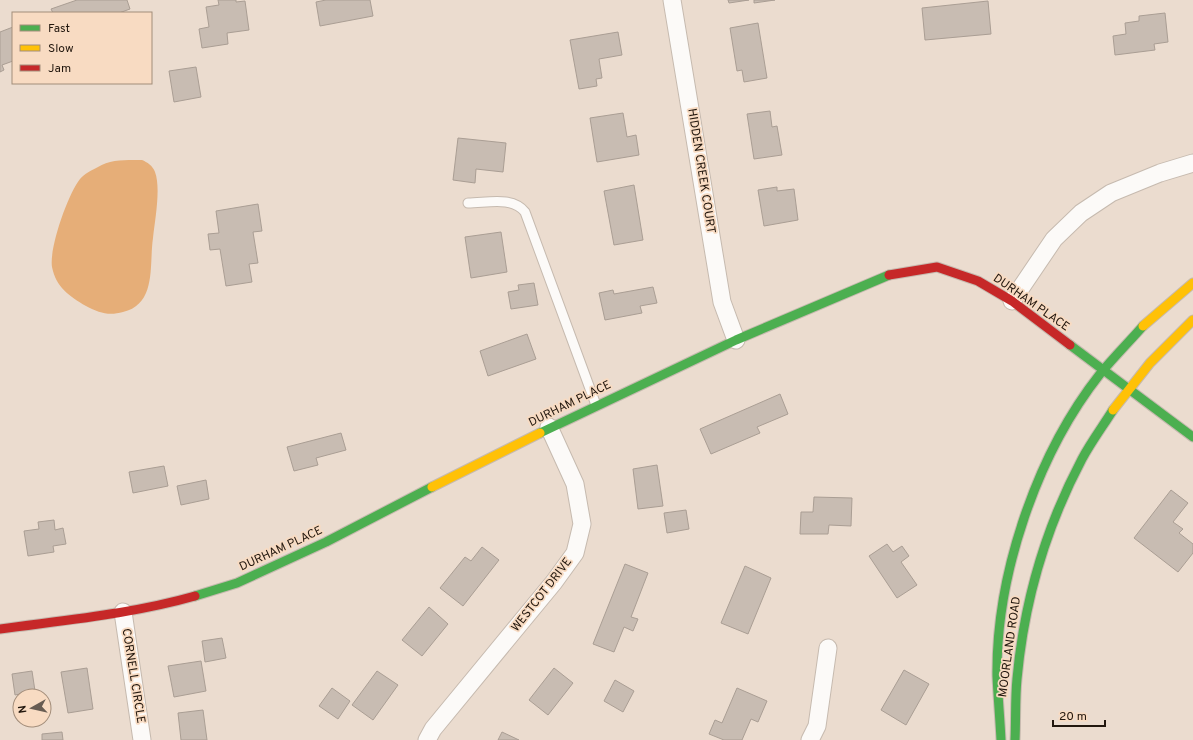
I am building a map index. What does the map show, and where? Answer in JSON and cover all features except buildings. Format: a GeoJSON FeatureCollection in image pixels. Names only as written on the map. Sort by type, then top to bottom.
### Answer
{"type":"FeatureCollection","features":[{"type":"Feature","properties":{"kind":"street","name":"HIDDEN CREEK COURT"},"geometry":{"type":"LineString","coordinates":[[672,0],[722,302],[736,340]]}},
{"type":"Feature","properties":{"kind":"street"},"geometry":{"type":"LineString","coordinates":[[1012,301],[1054,239],[1081,213],[1111,193],[1160,173],[1193,163]]}},
{"type":"Feature","properties":{"kind":"street","name":"DURHAM PLACE"},"geometry":{"type":"LineString","coordinates":[[0,629],[123,612],[204,594],[262,572],[549,427],[736,340],[894,273],[937,267],[978,281],[1012,301],[1193,437]]}},
{"type":"Feature","properties":{"kind":"street","name":"MOORLAND ROAD"},"geometry":{"type":"LineString","coordinates":[[1001,740],[997,707],[999,623],[1009,567],[1024,514],[1045,464],[1069,420],[1103,369],[1118,351],[1152,317],[1193,283]]}},
{"type":"Feature","properties":{"kind":"street","name":"MOORLAND ROAD"},"geometry":{"type":"LineString","coordinates":[[1015,740],[1016,672],[1025,609],[1035,572],[1051,524],[1074,473],[1102,425],[1128,388],[1165,346],[1193,320]]}},
{"type":"Feature","properties":{"kind":"street"},"geometry":{"type":"LineString","coordinates":[[1103,369],[1105,382]]}},
{"type":"Feature","properties":{"kind":"street"},"geometry":{"type":"LineString","coordinates":[[1128,388],[1130,375]]}},
{"type":"Feature","properties":{"kind":"street","name":"WESTCOT DRIVE"},"geometry":{"type":"LineString","coordinates":[[427,740],[433,728],[554,582],[574,553],[582,524],[575,484],[549,427]]}},
{"type":"Feature","properties":{"kind":"street"},"geometry":{"type":"LineString","coordinates":[[1016,672],[1019,610],[1025,579]]}},
{"type":"Feature","properties":{"kind":"street","name":"CORNELL CIRCLE"},"geometry":{"type":"LineString","coordinates":[[123,612],[142,740]]}},
{"type":"Feature","properties":{"kind":"street"},"geometry":{"type":"LineString","coordinates":[[810,740],[817,726],[828,648]]}},
{"type":"Feature","properties":{"kind":"lane"},"geometry":{"type":"LineString","coordinates":[[468,203],[512,202],[520,206],[525,212],[596,405]]}},
{"type":"Feature","properties":{"kind":"shaded area"},"geometry":{"type":"Polygon","coordinates":[[[119,160],[142,160],[150,164],[153,168],[158,187],[149,282],[141,301],[134,308],[118,313],[109,314],[100,312],[86,306],[69,295],[57,280],[52,267],[53,247],[56,235],[70,196],[75,186],[84,175],[103,164],[119,160]]]}},
{"type":"Feature","properties":{"kind":"traffic: fast"},"geometry":{"type":"LineString","coordinates":[[540,433],[736,340],[889,275]]}},
{"type":"Feature","properties":{"kind":"traffic: fast"},"geometry":{"type":"LineString","coordinates":[[1001,740],[997,676],[999,637],[1004,597],[1024,517],[1039,478],[1057,441],[1077,406],[1100,374],[1143,326]]}},
{"type":"Feature","properties":{"kind":"traffic: fast"},"geometry":{"type":"LineString","coordinates":[[1070,345],[1193,437]]}},
{"type":"Feature","properties":{"kind":"traffic: fast"},"geometry":{"type":"LineString","coordinates":[[1015,740],[1016,687],[1020,650],[1031,593],[1047,538],[1069,485],[1093,440],[1113,410]]}},
{"type":"Feature","properties":{"kind":"traffic: fast"},"geometry":{"type":"LineString","coordinates":[[195,596],[237,583],[326,542],[432,487]]}},
{"type":"Feature","properties":{"kind":"traffic: slow"},"geometry":{"type":"LineString","coordinates":[[1143,326],[1193,283]]}},
{"type":"Feature","properties":{"kind":"traffic: slow"},"geometry":{"type":"LineString","coordinates":[[1113,410],[1150,363],[1193,320]]}},
{"type":"Feature","properties":{"kind":"traffic: slow"},"geometry":{"type":"LineString","coordinates":[[432,487],[540,433]]}},
{"type":"Feature","properties":{"kind":"traffic: jam"},"geometry":{"type":"LineString","coordinates":[[889,275],[937,267],[978,281],[1012,301],[1070,345]]}},
{"type":"Feature","properties":{"kind":"traffic: jam"},"geometry":{"type":"LineString","coordinates":[[0,629],[123,612],[195,596]]}}]}
